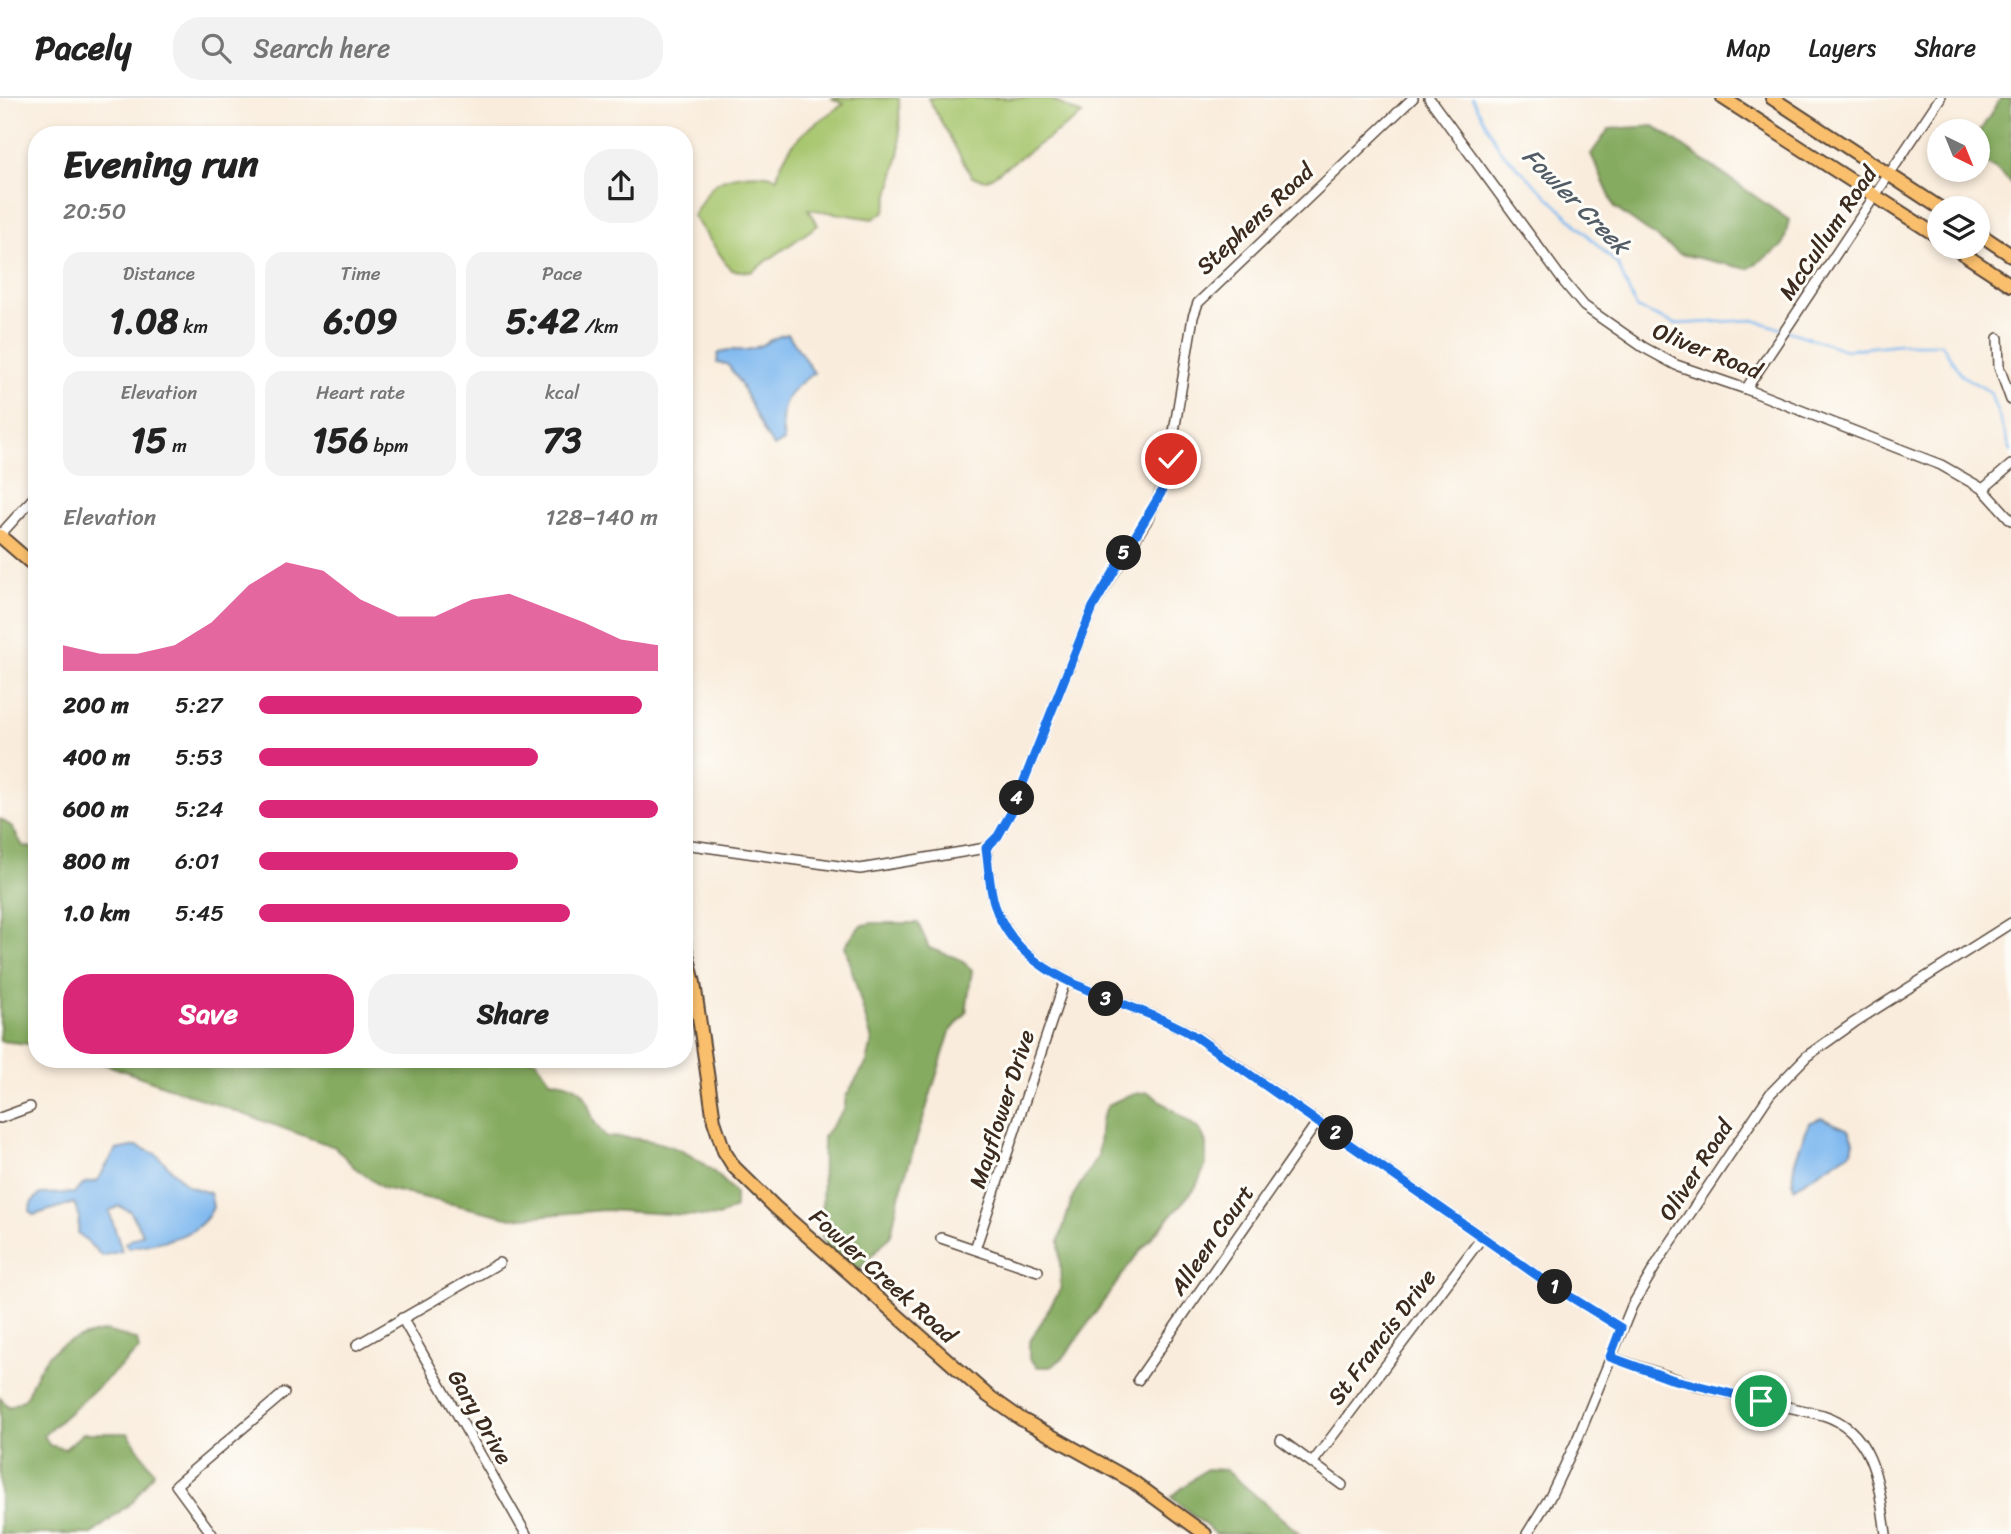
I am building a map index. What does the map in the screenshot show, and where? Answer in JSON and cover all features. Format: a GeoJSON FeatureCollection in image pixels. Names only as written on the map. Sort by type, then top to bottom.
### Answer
{"type":"FeatureCollection","features":[{"type":"Feature","properties":{"kind":"main road"},"geometry":{"type":"LineString","coordinates":[[1723,98],[1927,229]]}},
{"type":"Feature","properties":{"kind":"main road"},"geometry":{"type":"LineString","coordinates":[[1772,98],[1927,199]]}},
{"type":"Feature","properties":{"kind":"main road"},"geometry":{"type":"LineString","coordinates":[[1990,241],[2011,255]]}},
{"type":"Feature","properties":{"kind":"main road"},"geometry":{"type":"LineString","coordinates":[[1971,259],[2011,285]]}},
{"type":"Feature","properties":{"kind":"main road"},"geometry":{"type":"LineString","coordinates":[[0,536],[28,560]]}},
{"type":"Feature","properties":{"kind":"main road","name":"Fowler Creek Road"},"geometry":{"type":"LineString","coordinates":[[693,988],[714,1121],[724,1151],[734,1167],[775,1207],[987,1395],[1021,1419],[1132,1481],[1205,1534]]}},
{"type":"Feature","properties":{"kind":"street","name":"Stephens Road"},"geometry":{"type":"LineString","coordinates":[[986,848],[998,836],[1012,811],[1093,607],[1147,520],[1166,480],[1193,317],[1198,303],[1413,98]]}},
{"type":"Feature","properties":{"kind":"street","name":"Oliver Road"},"geometry":{"type":"LineString","coordinates":[[1429,98],[1584,306],[1619,333],[1676,365],[1746,388],[1941,465],[1983,489],[2011,520]]}},
{"type":"Feature","properties":{"kind":"street","name":"McCullum Road"},"geometry":{"type":"LineString","coordinates":[[1746,388],[1940,98]]}},
{"type":"Feature","properties":{"kind":"street"},"geometry":{"type":"LineString","coordinates":[[1998,338],[1999,367],[2011,400]]}},
{"type":"Feature","properties":{"kind":"street"},"geometry":{"type":"LineString","coordinates":[[1983,489],[2009,466]]}},
{"type":"Feature","properties":{"kind":"street"},"geometry":{"type":"LineString","coordinates":[[0,536],[28,504]]}},
{"type":"Feature","properties":{"kind":"street"},"geometry":{"type":"LineString","coordinates":[[693,845],[860,869],[986,848],[991,890],[1004,924],[1028,953],[1065,981],[1177,1025],[1545,1281],[1621,1328]]}},
{"type":"Feature","properties":{"kind":"street","name":"Oliver Road"},"geometry":{"type":"LineString","coordinates":[[1527,1534],[1550,1497],[1621,1328],[1659,1260],[1756,1112],[1788,1073],[1855,1022],[2011,923]]}},
{"type":"Feature","properties":{"kind":"street","name":"Mayflower Drive"},"geometry":{"type":"LineString","coordinates":[[975,1249],[1065,981]]}},
{"type":"Feature","properties":{"kind":"street"},"geometry":{"type":"LineString","coordinates":[[0,1118],[30,1107]]}},
{"type":"Feature","properties":{"kind":"street","name":"Alleen Court"},"geometry":{"type":"LineString","coordinates":[[1138,1380],[1318,1121]]}},
{"type":"Feature","properties":{"kind":"street","name":"St Francis Drive"},"geometry":{"type":"LineString","coordinates":[[1313,1462],[1483,1236]]}},
{"type":"Feature","properties":{"kind":"street"},"geometry":{"type":"LineString","coordinates":[[941,1238],[1038,1271]]}},
{"type":"Feature","properties":{"kind":"street"},"geometry":{"type":"LineString","coordinates":[[357,1345],[499,1263]]}},
{"type":"Feature","properties":{"kind":"street","name":"Gary Drive"},"geometry":{"type":"LineString","coordinates":[[402,1318],[526,1534]]}},
{"type":"Feature","properties":{"kind":"street"},"geometry":{"type":"LineString","coordinates":[[1610,1357],[1700,1387],[1823,1415],[1843,1423],[1866,1447],[1886,1534]]}},
{"type":"Feature","properties":{"kind":"street"},"geometry":{"type":"LineString","coordinates":[[212,1534],[176,1485],[284,1393]]}},
{"type":"Feature","properties":{"kind":"street"},"geometry":{"type":"LineString","coordinates":[[1281,1440],[1342,1485]]}},
{"type":"Feature","properties":{"kind":"green space"},"geometry":{"type":"Polygon","coordinates":[[[831,98],[899,98],[900,150],[885,211],[873,219],[808,209],[818,225],[751,272],[731,270],[693,216],[709,190],[725,179],[753,174],[777,178],[786,154],[802,135],[844,104],[831,98]]]}},
{"type":"Feature","properties":{"kind":"green space"},"geometry":{"type":"Polygon","coordinates":[[[928,98],[1048,98],[1082,115],[987,180],[972,177],[928,98]]]}},
{"type":"Feature","properties":{"kind":"green space"},"geometry":{"type":"Polygon","coordinates":[[[2001,98],[2011,98],[2011,183],[1990,166],[1990,119],[1988,119],[2001,98]]]}},
{"type":"Feature","properties":{"kind":"green space"},"geometry":{"type":"Polygon","coordinates":[[[1654,126],[1789,220],[1783,246],[1748,269],[1680,254],[1615,208],[1591,154],[1609,129],[1654,126]]]}},
{"type":"Feature","properties":{"kind":"green space"},"geometry":{"type":"Polygon","coordinates":[[[0,819],[11,826],[23,846],[28,847],[28,1044],[0,1041],[0,819]]]}},
{"type":"Feature","properties":{"kind":"green space"},"geometry":{"type":"Polygon","coordinates":[[[872,923],[918,923],[929,948],[960,959],[972,970],[966,1013],[950,1032],[899,1196],[891,1235],[853,1276],[826,1251],[822,1235],[823,1137],[844,1110],[846,1096],[867,1062],[872,1041],[845,946],[860,926],[872,923]]]}},
{"type":"Feature","properties":{"kind":"green space"},"geometry":{"type":"Polygon","coordinates":[[[116,1068],[541,1068],[550,1080],[567,1083],[584,1094],[593,1118],[607,1137],[645,1140],[678,1149],[693,1157],[735,1193],[735,1208],[718,1217],[604,1210],[512,1218],[383,1188],[354,1167],[335,1147],[116,1068]]]}},
{"type":"Feature","properties":{"kind":"green space"},"geometry":{"type":"Polygon","coordinates":[[[1148,1092],[1200,1130],[1206,1143],[1206,1165],[1195,1188],[1136,1256],[1064,1357],[1051,1367],[1038,1367],[1029,1358],[1029,1343],[1061,1288],[1059,1241],[1073,1196],[1098,1156],[1101,1120],[1108,1105],[1129,1095],[1148,1092]]]}},
{"type":"Feature","properties":{"kind":"green space"},"geometry":{"type":"Polygon","coordinates":[[[106,1331],[137,1340],[139,1350],[44,1435],[49,1445],[65,1449],[83,1433],[128,1433],[154,1472],[133,1501],[92,1534],[0,1534],[0,1398],[9,1407],[25,1399],[39,1369],[54,1351],[74,1340],[106,1331]]]}},
{"type":"Feature","properties":{"kind":"green space"},"geometry":{"type":"Polygon","coordinates":[[[1206,1469],[1226,1470],[1300,1534],[1216,1534],[1171,1497],[1206,1469]]]}},
{"type":"Feature","properties":{"kind":"water"},"geometry":{"type":"Polygon","coordinates":[[[788,334],[814,373],[796,387],[786,402],[782,419],[784,441],[774,447],[734,374],[727,364],[717,363],[718,354],[726,350],[751,349],[788,334]]]}},
{"type":"Feature","properties":{"kind":"water"},"geometry":{"type":"Polygon","coordinates":[[[1821,1118],[1849,1130],[1854,1141],[1852,1151],[1794,1188],[1793,1172],[1800,1146],[1809,1123],[1821,1118]]]}},
{"type":"Feature","properties":{"kind":"water"},"geometry":{"type":"Polygon","coordinates":[[[137,1146],[156,1154],[188,1186],[210,1193],[213,1207],[207,1218],[198,1226],[165,1241],[128,1248],[125,1243],[143,1234],[130,1211],[119,1206],[109,1211],[122,1251],[102,1256],[78,1233],[79,1215],[74,1203],[33,1215],[30,1211],[31,1203],[40,1194],[74,1193],[85,1183],[97,1181],[116,1150],[137,1146]]]}},
{"type":"Feature","properties":{"kind":"waterway","name":"Fowler Creek"},"geometry":{"type":"LineString","coordinates":[[1472,98],[1500,150],[1618,265],[1636,308],[1675,324],[1754,320],[1846,350],[1899,344],[1942,344],[1961,375],[1990,392],[2011,451]]}},
{"type":"Feature","properties":{"kind":"route"},"geometry":{"type":"LineString","coordinates":[[1171,459],[1161,493],[1147,520],[1102,588],[1093,607],[1012,811],[998,836],[986,848],[995,908],[1004,924],[1028,953],[1060,978],[1101,998],[1177,1025],[1545,1281],[1621,1328],[1610,1357],[1671,1379],[1761,1401]]}}]}
